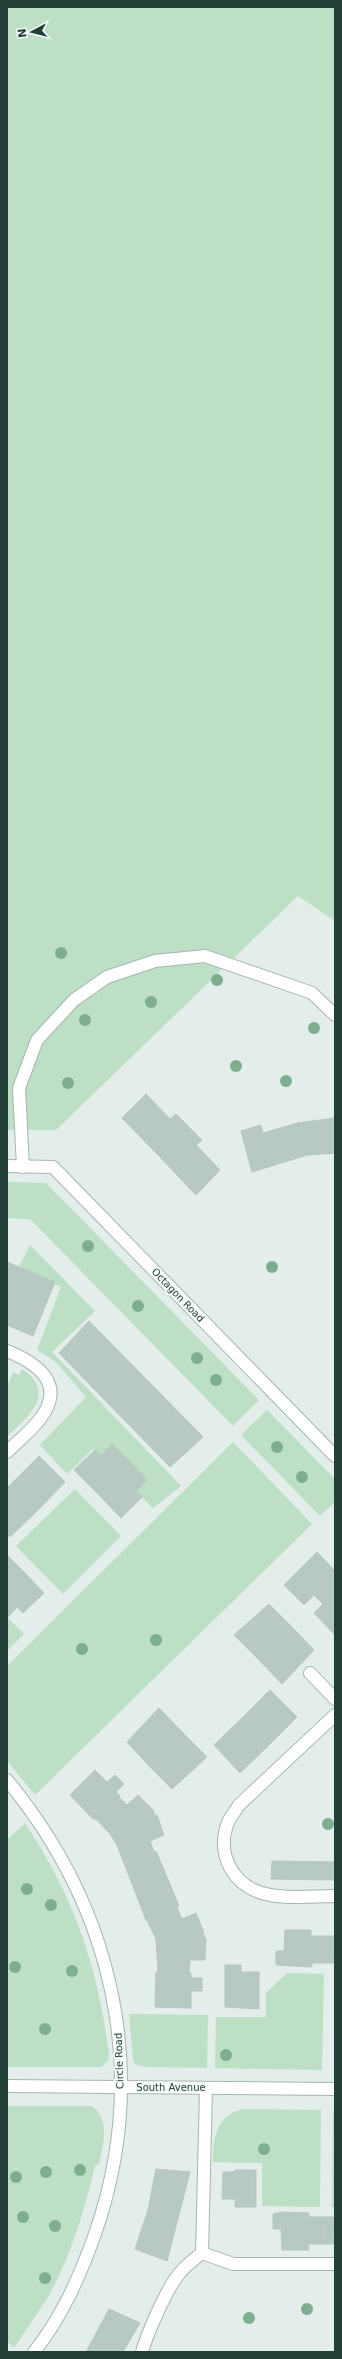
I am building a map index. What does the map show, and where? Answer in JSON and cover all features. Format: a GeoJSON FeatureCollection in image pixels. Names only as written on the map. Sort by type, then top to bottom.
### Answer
{"type":"FeatureCollection","features":[{"type":"Feature","properties":{"kind":"street"},"geometry":{"type":"LineString","coordinates":[[23,1166],[20,1088],[37,1040],[74,1000],[107,978],[155,961],[206,956],[312,993],[335,1015]]}},
{"type":"Feature","properties":{"kind":"street","name":"Octagon Road"},"geometry":{"type":"LineString","coordinates":[[7,1166],[53,1167],[335,1456]]}},
{"type":"Feature","properties":{"kind":"street"},"geometry":{"type":"LineString","coordinates":[[7,1350],[28,1359],[41,1369],[48,1383],[50,1397],[40,1420],[7,1452]]}},
{"type":"Feature","properties":{"kind":"street"},"geometry":{"type":"LineString","coordinates":[[310,1673],[335,1700]]}},
{"type":"Feature","properties":{"kind":"street"},"geometry":{"type":"LineString","coordinates":[[335,1715],[240,1805],[229,1820],[224,1838],[225,1855],[231,1871],[243,1883],[256,1891],[278,1896],[335,1896]]}},
{"type":"Feature","properties":{"kind":"street","name":"Circle Road"},"geometry":{"type":"LineString","coordinates":[[7,1780],[30,1808],[67,1867],[87,1909],[104,1961],[116,2010],[120,2043],[121,2108],[114,2165],[100,2220],[86,2261],[68,2299],[34,2352]]}},
{"type":"Feature","properties":{"kind":"street","name":"South Avenue"},"geometry":{"type":"LineString","coordinates":[[7,2086],[335,2089]]}},
{"type":"Feature","properties":{"kind":"street"},"geometry":{"type":"LineString","coordinates":[[202,2254],[206,2088]]}},
{"type":"Feature","properties":{"kind":"street"},"geometry":{"type":"LineString","coordinates":[[202,2254],[234,2264],[335,2264]]}},
{"type":"Feature","properties":{"kind":"street"},"geometry":{"type":"LineString","coordinates":[[142,2352],[146,2338],[177,2276],[186,2265],[202,2254]]}},
{"type":"Feature","properties":{"kind":"green space"},"geometry":{"type":"Polygon","coordinates":[[[7,7],[335,7],[335,921],[298,896],[56,1130],[7,1130],[7,7]]]}},
{"type":"Feature","properties":{"kind":"green space"},"geometry":{"type":"Polygon","coordinates":[[[7,1182],[46,1183],[259,1400],[233,1426],[30,1219],[7,1218],[7,1182]]]}},
{"type":"Feature","properties":{"kind":"green space"},"geometry":{"type":"Polygon","coordinates":[[[30,1245],[95,1311],[52,1352],[181,1486],[153,1508],[93,1449],[67,1474],[40,1445],[86,1397],[56,1362],[37,1350],[61,1287],[19,1267],[30,1245]]]}},
{"type":"Feature","properties":{"kind":"green space"},"geometry":{"type":"Polygon","coordinates":[[[22,1369],[33,1378],[38,1387],[39,1396],[30,1413],[7,1437],[7,1386],[13,1372],[19,1375],[22,1369]]]}},
{"type":"Feature","properties":{"kind":"green space"},"geometry":{"type":"Polygon","coordinates":[[[267,1410],[335,1479],[335,1502],[320,1516],[241,1435],[267,1410]]]}},
{"type":"Feature","properties":{"kind":"green space"},"geometry":{"type":"Polygon","coordinates":[[[233,1442],[312,1524],[35,1795],[7,1761],[7,1666],[233,1442]]]}},
{"type":"Feature","properties":{"kind":"green space"},"geometry":{"type":"Polygon","coordinates":[[[75,1489],[121,1536],[63,1594],[16,1546],[75,1489]]]}},
{"type":"Feature","properties":{"kind":"green space"},"geometry":{"type":"Polygon","coordinates":[[[7,1617],[24,1634],[7,1651],[7,1617]]]}},
{"type":"Feature","properties":{"kind":"green space"},"geometry":{"type":"Polygon","coordinates":[[[25,1823],[57,1878],[70,1906],[91,1962],[109,2055],[108,2061],[101,2067],[7,2067],[7,1840],[25,1823]]]}},
{"type":"Feature","properties":{"kind":"green space"},"geometry":{"type":"Polygon","coordinates":[[[287,1973],[324,1974],[322,2070],[215,2068],[216,2017],[266,2017],[266,1993],[287,1973]]]}},
{"type":"Feature","properties":{"kind":"green space"},"geometry":{"type":"Polygon","coordinates":[[[129,2014],[208,2015],[207,2068],[145,2067],[135,2064],[133,2060],[129,2014]]]}},
{"type":"Feature","properties":{"kind":"green space"},"geometry":{"type":"Polygon","coordinates":[[[7,2106],[92,2106],[98,2112],[104,2126],[104,2141],[99,2164],[95,2166],[81,2217],[64,2266],[48,2297],[14,2348],[7,2341],[7,2106]]]}},
{"type":"Feature","properties":{"kind":"green space"},"geometry":{"type":"Polygon","coordinates":[[[244,2109],[321,2110],[320,2207],[262,2206],[262,2163],[213,2162],[215,2136],[218,2128],[227,2116],[244,2109]]]}},
{"type":"Feature","properties":{"kind":"green space"},"geometry":{"type":"Polygon","coordinates":[[[333,2111],[335,2111],[335,2207],[332,2207],[333,2111]]]}},
{"type":"Feature","properties":{"kind":"building"},"geometry":{"type":"Polygon","coordinates":[[[146,1094],[170,1119],[176,1114],[189,1127],[159,1156],[122,1118],[146,1094]]]}},
{"type":"Feature","properties":{"kind":"building"},"geometry":{"type":"Polygon","coordinates":[[[335,1118],[335,1153],[307,1155],[298,1123],[335,1118]]]}},
{"type":"Feature","properties":{"kind":"building"},"geometry":{"type":"Polygon","coordinates":[[[298,1123],[307,1155],[252,1172],[241,1131],[261,1125],[263,1133],[298,1123]]]}},
{"type":"Feature","properties":{"kind":"building"},"geometry":{"type":"Polygon","coordinates":[[[189,1127],[202,1140],[196,1145],[220,1170],[196,1195],[159,1156],[189,1127]]]}},
{"type":"Feature","properties":{"kind":"building"},"geometry":{"type":"Polygon","coordinates":[[[7,1262],[55,1282],[33,1336],[7,1325],[7,1262]]]}},
{"type":"Feature","properties":{"kind":"building"},"geometry":{"type":"Polygon","coordinates":[[[89,1321],[203,1437],[170,1467],[59,1353],[89,1321]]]}},
{"type":"Feature","properties":{"kind":"building"},"geometry":{"type":"Polygon","coordinates":[[[112,1444],[130,1462],[98,1494],[74,1470],[95,1450],[101,1456],[112,1444]]]}},
{"type":"Feature","properties":{"kind":"building"},"geometry":{"type":"Polygon","coordinates":[[[39,1456],[65,1482],[38,1510],[12,1483],[39,1456]]]}},
{"type":"Feature","properties":{"kind":"building"},"geometry":{"type":"Polygon","coordinates":[[[130,1462],[147,1480],[136,1491],[142,1497],[121,1518],[98,1494],[130,1462]]]}},
{"type":"Feature","properties":{"kind":"building"},"geometry":{"type":"Polygon","coordinates":[[[12,1483],[38,1510],[10,1537],[7,1534],[7,1488],[12,1483]]]}},
{"type":"Feature","properties":{"kind":"building"},"geometry":{"type":"Polygon","coordinates":[[[317,1552],[335,1571],[335,1635],[314,1613],[323,1604],[314,1595],[304,1605],[284,1585],[317,1552]]]}},
{"type":"Feature","properties":{"kind":"building"},"geometry":{"type":"Polygon","coordinates":[[[7,1555],[21,1569],[7,1583],[7,1555]]]}},
{"type":"Feature","properties":{"kind":"building"},"geometry":{"type":"Polygon","coordinates":[[[21,1569],[44,1593],[23,1613],[17,1607],[7,1618],[7,1583],[21,1569]]]}},
{"type":"Feature","properties":{"kind":"building"},"geometry":{"type":"Polygon","coordinates":[[[269,1604],[291,1626],[258,1659],[234,1635],[269,1604]]]}},
{"type":"Feature","properties":{"kind":"building"},"geometry":{"type":"Polygon","coordinates":[[[291,1626],[314,1650],[282,1684],[258,1659],[291,1626]]]}},
{"type":"Feature","properties":{"kind":"building"},"geometry":{"type":"Polygon","coordinates":[[[270,1690],[297,1717],[269,1745],[242,1718],[270,1690]]]}},
{"type":"Feature","properties":{"kind":"building"},"geometry":{"type":"Polygon","coordinates":[[[159,1708],[183,1733],[149,1766],[127,1742],[159,1708]]]}},
{"type":"Feature","properties":{"kind":"building"},"geometry":{"type":"Polygon","coordinates":[[[242,1718],[269,1745],[240,1773],[214,1745],[242,1718]]]}},
{"type":"Feature","properties":{"kind":"building"},"geometry":{"type":"Polygon","coordinates":[[[183,1733],[207,1757],[172,1789],[149,1766],[183,1733]]]}},
{"type":"Feature","properties":{"kind":"building"},"geometry":{"type":"Polygon","coordinates":[[[95,1770],[107,1782],[115,1775],[124,1784],[116,1792],[120,1796],[94,1820],[70,1795],[95,1770]]]}},
{"type":"Feature","properties":{"kind":"building"},"geometry":{"type":"Polygon","coordinates":[[[138,1795],[153,1810],[155,1816],[157,1815],[164,1835],[150,1841],[154,1852],[156,1851],[179,1906],[177,1908],[182,1919],[196,1913],[204,1933],[202,1933],[206,1939],[205,1960],[190,1960],[189,1973],[158,1972],[156,1939],[146,1920],[117,1845],[110,1834],[96,1819],[119,1797],[127,1805],[138,1795]]]}},
{"type":"Feature","properties":{"kind":"building"},"geometry":{"type":"Polygon","coordinates":[[[272,1861],[335,1862],[335,1880],[271,1879],[272,1861]]]}},
{"type":"Feature","properties":{"kind":"building"},"geometry":{"type":"Polygon","coordinates":[[[285,1930],[311,1930],[311,1936],[331,1936],[330,1963],[312,1963],[312,1967],[276,1965],[276,1951],[284,1951],[285,1930]]]}},
{"type":"Feature","properties":{"kind":"building"},"geometry":{"type":"Polygon","coordinates":[[[331,1936],[335,1936],[335,1963],[330,1963],[331,1936]]]}},
{"type":"Feature","properties":{"kind":"building"},"geometry":{"type":"Polygon","coordinates":[[[225,1965],[241,1965],[241,1972],[259,1972],[259,2009],[225,2007],[225,1965]]]}},
{"type":"Feature","properties":{"kind":"building"},"geometry":{"type":"Polygon","coordinates":[[[156,1972],[191,1973],[191,1978],[202,1978],[202,1991],[191,1991],[191,2008],[155,2007],[156,1972]]]}},
{"type":"Feature","properties":{"kind":"building"},"geometry":{"type":"Polygon","coordinates":[[[156,2169],[190,2172],[167,2261],[135,2249],[148,2210],[156,2169]]]}},
{"type":"Feature","properties":{"kind":"building"},"geometry":{"type":"Polygon","coordinates":[[[235,2170],[256,2170],[256,2207],[235,2207],[235,2199],[222,2199],[223,2172],[234,2172],[235,2170]]]}},
{"type":"Feature","properties":{"kind":"building"},"geometry":{"type":"Polygon","coordinates":[[[282,2212],[309,2213],[309,2217],[327,2217],[328,2244],[308,2244],[309,2250],[282,2250],[281,2229],[273,2229],[273,2214],[282,2212]]]}},
{"type":"Feature","properties":{"kind":"building"},"geometry":{"type":"Polygon","coordinates":[[[327,2217],[335,2217],[335,2244],[328,2244],[327,2217]]]}},
{"type":"Feature","properties":{"kind":"building"},"geometry":{"type":"Polygon","coordinates":[[[109,2309],[140,2323],[123,2352],[86,2352],[109,2309]]]}}]}
